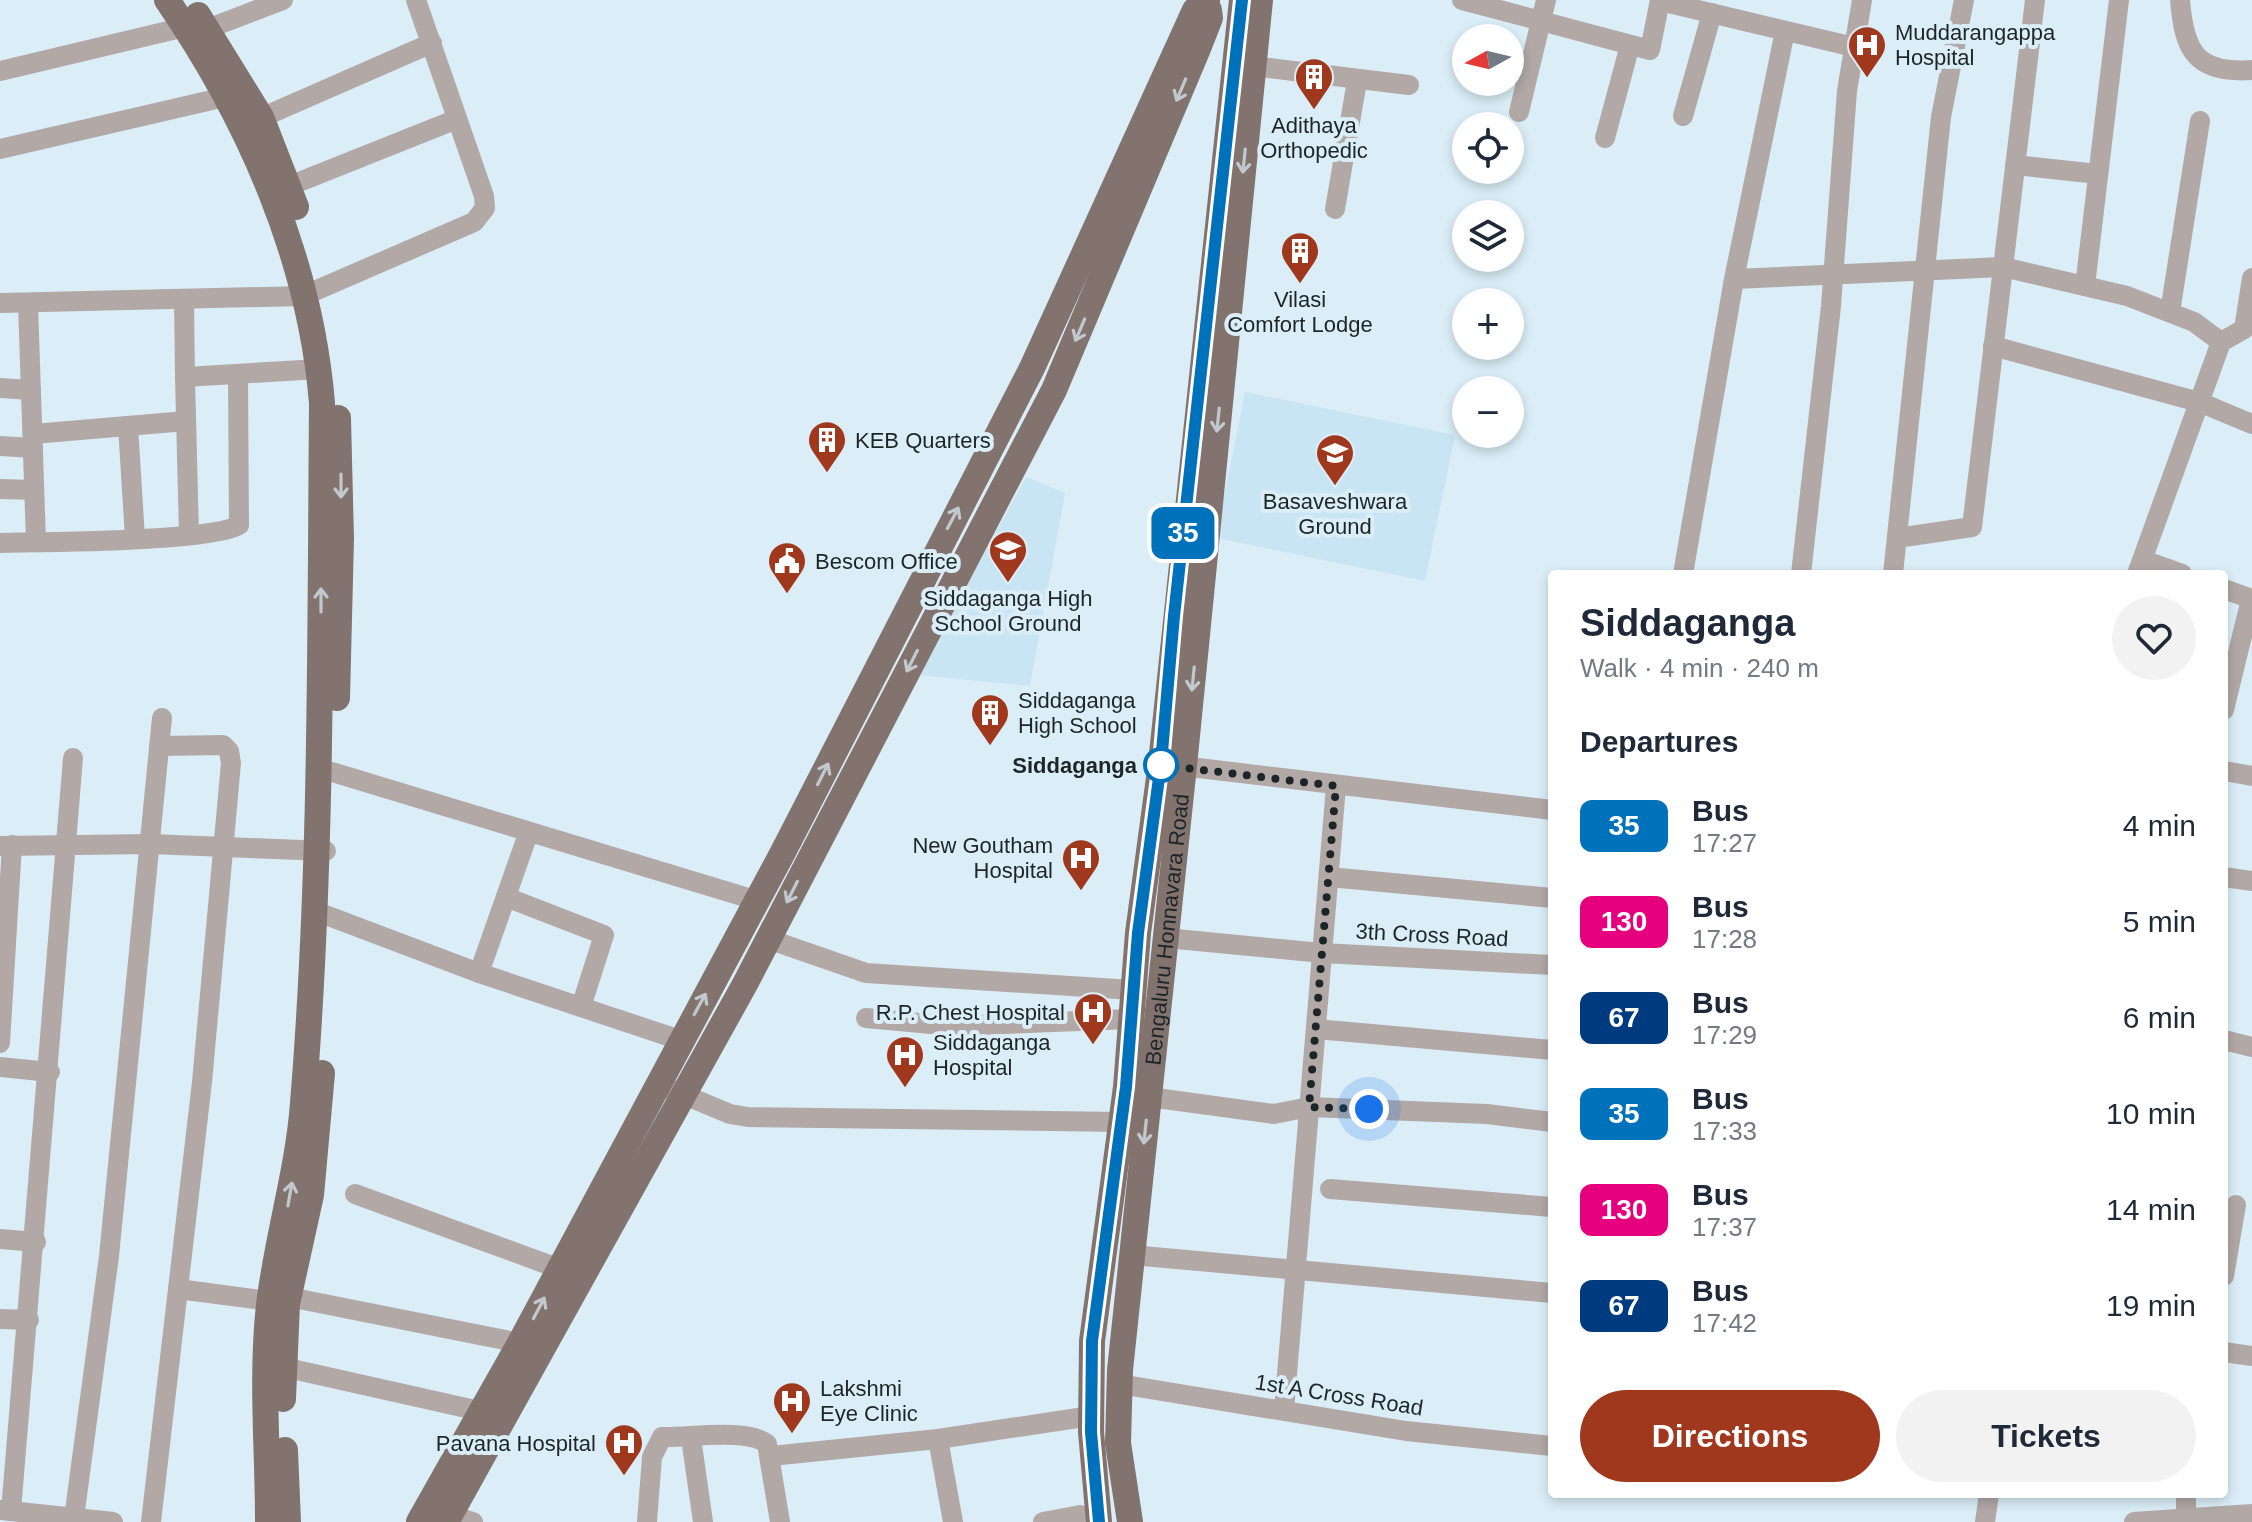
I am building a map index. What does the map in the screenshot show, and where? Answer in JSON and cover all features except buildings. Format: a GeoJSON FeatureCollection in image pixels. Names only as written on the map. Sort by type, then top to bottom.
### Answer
{"type":"FeatureCollection","features":[{"type":"Feature","properties":{"kind":"main road"},"geometry":{"type":"LineString","coordinates":[[167,0],[196,28],[289,186],[311,294],[334,377],[341,467],[339,662],[332,772],[320,850],[303,1103],[279,1299],[288,1522]]}},
{"type":"Feature","properties":{"kind":"main road"},"geometry":{"type":"LineString","coordinates":[[188,0],[196,28],[225,97],[252,122],[311,294],[319,369],[320,850],[325,1019],[320,1118],[311,1195],[264,1355],[268,1522]]}},
{"type":"Feature","properties":{"kind":"main road"},"geometry":{"type":"LineString","coordinates":[[419,1522],[493,1413],[683,1094],[768,939],[1054,390],[1197,51],[1210,18],[1208,0]]}},
{"type":"Feature","properties":{"kind":"main road"},"geometry":{"type":"LineString","coordinates":[[456,1520],[520,1343],[1032,368],[1195,10],[1208,0]]}},
{"type":"Feature","properties":{"kind":"main road","name":"Bengaluru Honnavara Road"},"geometry":{"type":"LineString","coordinates":[[1130,1522],[1118,1443],[1119,1384],[1166,938],[1173,765],[1174,616],[1242,0]]}},
{"type":"Feature","properties":{"kind":"main road","name":"Bengaluru Honnavara Road"},"geometry":{"type":"LineString","coordinates":[[1090,1519],[1092,1341],[1121,1122],[1133,990],[1173,765],[1260,0]]}},
{"type":"Feature","properties":{"kind":"main road"},"geometry":{"type":"LineString","coordinates":[[1197,51],[1210,47],[1220,49],[1232,85]]}},
{"type":"Feature","properties":{"kind":"street"},"geometry":{"type":"LineString","coordinates":[[0,71],[196,28],[283,0]]}},
{"type":"Feature","properties":{"kind":"street"},"geometry":{"type":"LineString","coordinates":[[0,303],[184,301],[311,294],[474,222],[485,208],[484,196],[416,0]]}},
{"type":"Feature","properties":{"kind":"street"},"geometry":{"type":"LineString","coordinates":[[1462,0],[1650,50],[1660,0],[1854,47]]}},
{"type":"Feature","properties":{"kind":"street"},"geometry":{"type":"LineString","coordinates":[[1519,112],[1546,0]]}},
{"type":"Feature","properties":{"kind":"street"},"geometry":{"type":"LineString","coordinates":[[1801,570],[1833,275],[1847,91],[1862,0]]}},
{"type":"Feature","properties":{"kind":"street"},"geometry":{"type":"LineString","coordinates":[[1893,570],[1941,117],[1964,0]]}},
{"type":"Feature","properties":{"kind":"street"},"geometry":{"type":"LineString","coordinates":[[1897,538],[1972,527],[2035,0]]}},
{"type":"Feature","properties":{"kind":"street"},"geometry":{"type":"LineString","coordinates":[[2085,286],[2119,0]]}},
{"type":"Feature","properties":{"kind":"street"},"geometry":{"type":"LineString","coordinates":[[2180,0],[2182,34],[2193,53],[2208,65],[2229,71],[2252,70]]}},
{"type":"Feature","properties":{"kind":"street"},"geometry":{"type":"LineString","coordinates":[[1683,116],[1712,13]]}},
{"type":"Feature","properties":{"kind":"street"},"geometry":{"type":"LineString","coordinates":[[1684,570],[1734,279],[1785,31]]}},
{"type":"Feature","properties":{"kind":"street"},"geometry":{"type":"LineString","coordinates":[[252,122],[432,43]]}},
{"type":"Feature","properties":{"kind":"street"},"geometry":{"type":"LineString","coordinates":[[1605,138],[1630,45]]}},
{"type":"Feature","properties":{"kind":"street"},"geometry":{"type":"LineString","coordinates":[[1253,66],[1409,85]]}},
{"type":"Feature","properties":{"kind":"street"},"geometry":{"type":"LineString","coordinates":[[1335,209],[1357,81]]}},
{"type":"Feature","properties":{"kind":"street"},"geometry":{"type":"LineString","coordinates":[[0,149],[225,97]]}},
{"type":"Feature","properties":{"kind":"street"},"geometry":{"type":"LineString","coordinates":[[289,186],[457,119]]}},
{"type":"Feature","properties":{"kind":"street"},"geometry":{"type":"LineString","coordinates":[[2170,312],[2200,121]]}},
{"type":"Feature","properties":{"kind":"street"},"geometry":{"type":"LineString","coordinates":[[2015,165],[2098,174]]}},
{"type":"Feature","properties":{"kind":"street"},"geometry":{"type":"LineString","coordinates":[[1734,279],[2003,267],[2085,286],[2170,312],[2194,322],[2221,342]]}},
{"type":"Feature","properties":{"kind":"street"},"geometry":{"type":"LineString","coordinates":[[2140,567],[2221,342],[2244,329],[2252,278]]}},
{"type":"Feature","properties":{"kind":"street"},"geometry":{"type":"LineString","coordinates":[[184,301],[189,535]]}},
{"type":"Feature","properties":{"kind":"street"},"geometry":{"type":"LineString","coordinates":[[28,304],[36,542]]}},
{"type":"Feature","properties":{"kind":"street"},"geometry":{"type":"LineString","coordinates":[[1993,346],[2199,402],[2252,424]]}},
{"type":"Feature","properties":{"kind":"street"},"geometry":{"type":"LineString","coordinates":[[185,377],[319,369]]}},
{"type":"Feature","properties":{"kind":"street"},"geometry":{"type":"LineString","coordinates":[[0,543],[189,535],[230,530],[239,525],[242,514],[238,374]]}},
{"type":"Feature","properties":{"kind":"street"},"geometry":{"type":"LineString","coordinates":[[0,388],[31,390]]}},
{"type":"Feature","properties":{"kind":"street"},"geometry":{"type":"LineString","coordinates":[[0,446],[128,426],[186,421]]}},
{"type":"Feature","properties":{"kind":"street"},"geometry":{"type":"LineString","coordinates":[[128,426],[135,538]]}},
{"type":"Feature","properties":{"kind":"street"},"geometry":{"type":"LineString","coordinates":[[0,489],[34,490]]}},
{"type":"Feature","properties":{"kind":"street"},"geometry":{"type":"LineString","coordinates":[[2228,590],[2252,599],[2228,694]]}},
{"type":"Feature","properties":{"kind":"street"},"geometry":{"type":"LineString","coordinates":[[74,1518],[108,1271],[162,718]]}},
{"type":"Feature","properties":{"kind":"street"},"geometry":{"type":"LineString","coordinates":[[151,1522],[225,846],[229,751],[223,745],[159,746]]}},
{"type":"Feature","properties":{"kind":"street"},"geometry":{"type":"LineString","coordinates":[[73,758],[36,1242],[29,1320],[10,1419],[6,1510],[113,1522]]}},
{"type":"Feature","properties":{"kind":"street"},"geometry":{"type":"LineString","coordinates":[[1173,765],[1548,810]]}},
{"type":"Feature","properties":{"kind":"street"},"geometry":{"type":"LineString","coordinates":[[332,772],[528,834],[755,900]]}},
{"type":"Feature","properties":{"kind":"street"},"geometry":{"type":"LineString","coordinates":[[2228,772],[2252,776]]}},
{"type":"Feature","properties":{"kind":"street"},"geometry":{"type":"LineString","coordinates":[[1284,1410],[1336,786]]}},
{"type":"Feature","properties":{"kind":"street"},"geometry":{"type":"LineString","coordinates":[[479,973],[528,834]]}},
{"type":"Feature","properties":{"kind":"street"},"geometry":{"type":"LineString","coordinates":[[0,1043],[6,846],[151,844],[320,850]]}},
{"type":"Feature","properties":{"kind":"street"},"geometry":{"type":"LineString","coordinates":[[1329,877],[1548,898]]}},
{"type":"Feature","properties":{"kind":"street"},"geometry":{"type":"LineString","coordinates":[[2228,878],[2252,881]]}},
{"type":"Feature","properties":{"kind":"street"},"geometry":{"type":"LineString","coordinates":[[506,897],[604,935],[581,1007]]}},
{"type":"Feature","properties":{"kind":"street"},"geometry":{"type":"LineString","coordinates":[[323,914],[479,973],[680,1040]]}},
{"type":"Feature","properties":{"kind":"street","name":"3th Cross Road"},"geometry":{"type":"LineString","coordinates":[[1166,938],[1322,953],[1548,965]]}},
{"type":"Feature","properties":{"kind":"street"},"geometry":{"type":"LineString","coordinates":[[768,939],[866,973],[1133,990]]}},
{"type":"Feature","properties":{"kind":"street"},"geometry":{"type":"LineString","coordinates":[[866,1018],[940,1026],[1131,1019]]}},
{"type":"Feature","properties":{"kind":"street"},"geometry":{"type":"LineString","coordinates":[[1316,1029],[1548,1050]]}},
{"type":"Feature","properties":{"kind":"street"},"geometry":{"type":"LineString","coordinates":[[2228,1041],[2252,1047]]}},
{"type":"Feature","properties":{"kind":"street"},"geometry":{"type":"LineString","coordinates":[[0,1067],[50,1072]]}},
{"type":"Feature","properties":{"kind":"street"},"geometry":{"type":"LineString","coordinates":[[657,1083],[748,1117],[1121,1122]]}},
{"type":"Feature","properties":{"kind":"street"},"geometry":{"type":"LineString","coordinates":[[1149,1097],[1274,1114],[1309,1107],[1487,1114],[1548,1122]]}},
{"type":"Feature","properties":{"kind":"street"},"geometry":{"type":"LineString","coordinates":[[1330,1189],[1548,1207]]}},
{"type":"Feature","properties":{"kind":"street"},"geometry":{"type":"LineString","coordinates":[[355,1194],[560,1269]]}},
{"type":"Feature","properties":{"kind":"street"},"geometry":{"type":"LineString","coordinates":[[2228,1254],[2237,1206]]}},
{"type":"Feature","properties":{"kind":"street"},"geometry":{"type":"LineString","coordinates":[[0,1239],[36,1242]]}},
{"type":"Feature","properties":{"kind":"street"},"geometry":{"type":"LineString","coordinates":[[1132,1255],[1548,1293]]}},
{"type":"Feature","properties":{"kind":"street"},"geometry":{"type":"LineString","coordinates":[[178,1289],[279,1299],[520,1343]]}},
{"type":"Feature","properties":{"kind":"street"},"geometry":{"type":"LineString","coordinates":[[0,1319],[29,1320]]}},
{"type":"Feature","properties":{"kind":"street"},"geometry":{"type":"LineString","coordinates":[[2228,1353],[2252,1356]]}},
{"type":"Feature","properties":{"kind":"street"},"geometry":{"type":"LineString","coordinates":[[283,1367],[493,1413]]}},
{"type":"Feature","properties":{"kind":"street","name":"1st A Cross Road"},"geometry":{"type":"LineString","coordinates":[[1119,1384],[1450,1437],[1548,1446]]}},
{"type":"Feature","properties":{"kind":"street"},"geometry":{"type":"LineString","coordinates":[[771,1456],[938,1439],[1091,1416]]}},
{"type":"Feature","properties":{"kind":"street"},"geometry":{"type":"LineString","coordinates":[[647,1522],[652,1457],[662,1437],[758,1437],[767,1444],[771,1456],[780,1522]]}},
{"type":"Feature","properties":{"kind":"street"},"geometry":{"type":"LineString","coordinates":[[691,1438],[703,1522]]}},
{"type":"Feature","properties":{"kind":"street"},"geometry":{"type":"LineString","coordinates":[[938,1439],[953,1522]]}},
{"type":"Feature","properties":{"kind":"street"},"geometry":{"type":"LineString","coordinates":[[1985,1522],[1988,1498]]}},
{"type":"Feature","properties":{"kind":"street"},"geometry":{"type":"LineString","coordinates":[[2186,1498],[2186,1518]]}},
{"type":"Feature","properties":{"kind":"street"},"geometry":{"type":"LineString","coordinates":[[2134,1522],[2252,1514]]}},
{"type":"Feature","properties":{"kind":"street"},"geometry":{"type":"LineString","coordinates":[[1043,1522],[1090,1519]]}},
{"type":"Feature","properties":{"kind":"shaded area","name":"Basaveshwara Ground"},"geometry":{"type":"Polygon","coordinates":[[[1245,392],[1452,434],[1452,448],[1425,581],[1216,538],[1245,392]]]}},
{"type":"Feature","properties":{"kind":"shaded area","name":"Siddaganga High School Ground"},"geometry":{"type":"Polygon","coordinates":[[[1026,477],[1065,493],[1030,686],[918,675],[1026,477]]]}},
{"type":"Feature","properties":{"kind":"bus line","name":"35"},"geometry":{"type":"LineString","coordinates":[[1099,1522],[1091,1432],[1092,1341],[1126,1087],[1138,933],[1161,763],[1174,616],[1242,0]]}},
{"type":"Feature","properties":{"kind":"place","name":"Muddarangappa Hospital"},"geometry":{"type":"Point","coordinates":[1867,79]}},
{"type":"Feature","properties":{"kind":"place","name":"Adithaya Orthopedic"},"geometry":{"type":"Point","coordinates":[1314,111]}},
{"type":"Feature","properties":{"kind":"place","name":"Vilasi Comfort Lodge"},"geometry":{"type":"Point","coordinates":[1300,285]}},
{"type":"Feature","properties":{"kind":"place","name":"KEB Quarters"},"geometry":{"type":"Point","coordinates":[827,474]}},
{"type":"Feature","properties":{"kind":"place","name":"Basaveshwara Ground"},"geometry":{"type":"Point","coordinates":[1335,487]}},
{"type":"Feature","properties":{"kind":"place","name":"Siddaganga High School Ground"},"geometry":{"type":"Point","coordinates":[1008,584]}},
{"type":"Feature","properties":{"kind":"place","name":"Bescom Office"},"geometry":{"type":"Point","coordinates":[787,595]}},
{"type":"Feature","properties":{"kind":"place","name":"Siddaganga High School"},"geometry":{"type":"Point","coordinates":[990,747]}},
{"type":"Feature","properties":{"kind":"place","name":"Siddaganga"},"geometry":{"type":"Point","coordinates":[1161,765]}},
{"type":"Feature","properties":{"kind":"place","name":"New Goutham Hospital"},"geometry":{"type":"Point","coordinates":[1081,892]}},
{"type":"Feature","properties":{"kind":"place","name":"R.P. Chest Hospital"},"geometry":{"type":"Point","coordinates":[1093,1046]}},
{"type":"Feature","properties":{"kind":"place","name":"Siddaganga Hospital"},"geometry":{"type":"Point","coordinates":[905,1089]}},
{"type":"Feature","properties":{"kind":"place","name":"Lakshmi Eye Clinic"},"geometry":{"type":"Point","coordinates":[792,1435]}},
{"type":"Feature","properties":{"kind":"place","name":"Pavana Hospital"},"geometry":{"type":"Point","coordinates":[624,1477]}},
{"type":"Feature","properties":{"kind":"route"},"geometry":{"type":"LineString","coordinates":[[1161,765],[1336,786],[1309,1107],[1369,1109]]}}]}
